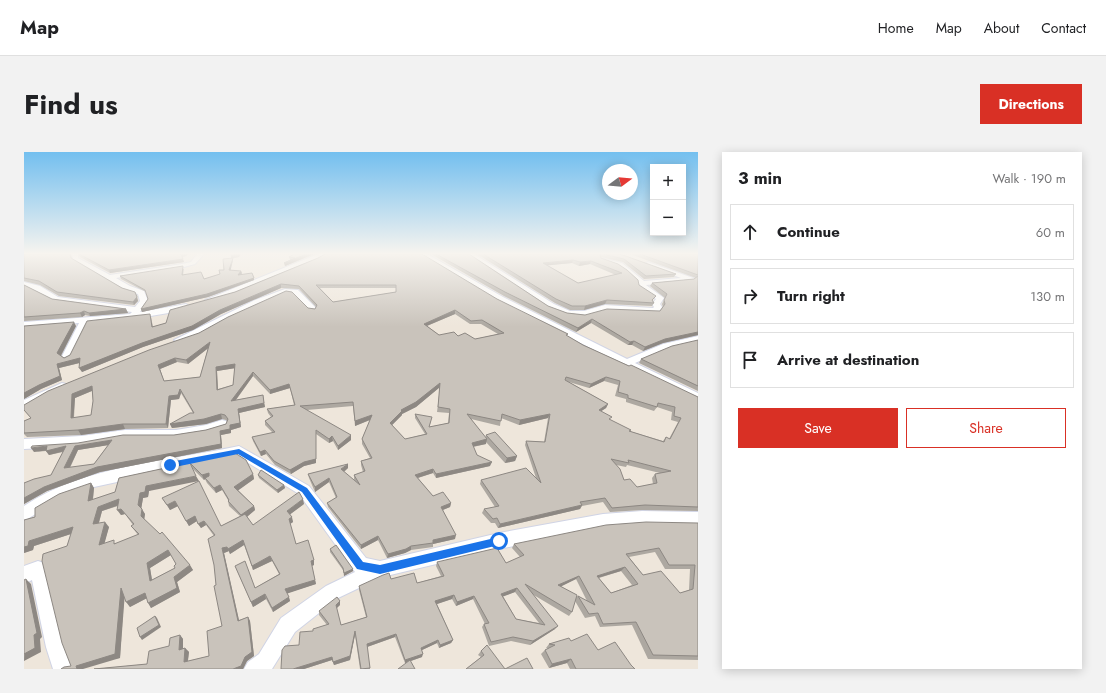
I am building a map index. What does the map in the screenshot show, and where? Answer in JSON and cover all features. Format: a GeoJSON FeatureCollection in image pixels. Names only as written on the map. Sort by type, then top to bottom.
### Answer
{"type":"FeatureCollection","features":[{"type":"Feature","properties":{"kind":"street"},"geometry":{"type":"LineString","coordinates":[[111,278],[127,288],[141,293],[144,301],[136,313]]}},
{"type":"Feature","properties":{"kind":"street"},"geometry":{"type":"LineString","coordinates":[[24,325],[86,320],[136,313],[166,312],[198,303],[265,278]]}},
{"type":"Feature","properties":{"kind":"street"},"geometry":{"type":"LineString","coordinates":[[464,278],[500,299],[698,398]]}},
{"type":"Feature","properties":{"kind":"street"},"geometry":{"type":"LineString","coordinates":[[507,278],[550,306],[569,314],[584,314],[605,308],[655,311],[658,307],[656,304],[660,298],[641,285],[643,283]]}},
{"type":"Feature","properties":{"kind":"street"},"geometry":{"type":"LineString","coordinates":[[635,278],[643,283],[695,280]]}},
{"type":"Feature","properties":{"kind":"street"},"geometry":{"type":"LineString","coordinates":[[24,284],[37,288],[55,298],[64,301],[92,303],[136,313]]}},
{"type":"Feature","properties":{"kind":"street"},"geometry":{"type":"LineString","coordinates":[[251,284],[272,296]]}},
{"type":"Feature","properties":{"kind":"street"},"geometry":{"type":"LineString","coordinates":[[171,342],[197,333],[225,317],[285,291],[295,292],[312,309]]}},
{"type":"Feature","properties":{"kind":"street"},"geometry":{"type":"LineString","coordinates":[[66,358],[86,320]]}},
{"type":"Feature","properties":{"kind":"street"},"geometry":{"type":"LineString","coordinates":[[628,362],[666,346],[698,339]]}},
{"type":"Feature","properties":{"kind":"street"},"geometry":{"type":"LineString","coordinates":[[24,404],[46,392],[73,381]]}},
{"type":"Feature","properties":{"kind":"street"},"geometry":{"type":"LineString","coordinates":[[24,444],[81,441],[120,434],[176,434],[207,429],[222,424]]}},
{"type":"Feature","properties":{"kind":"street"},"geometry":{"type":"LineString","coordinates":[[24,514],[32,508],[72,487],[138,470],[239,451],[304,490],[361,566],[380,569]]}},
{"type":"Feature","properties":{"kind":"street"},"geometry":{"type":"LineString","coordinates":[[255,669],[266,661],[288,625],[332,592],[380,569],[499,541],[603,521],[642,518],[698,519]]}},
{"type":"Feature","properties":{"kind":"street"},"geometry":{"type":"LineString","coordinates":[[24,575],[38,569],[56,647],[64,669]]}},
{"type":"Feature","properties":{"kind":"building"},"geometry":{"type":"Polygon","coordinates":[[[25,278],[105,278],[122,288],[135,292],[137,297],[133,302],[57,292],[39,281],[25,278]]]}},
{"type":"Feature","properties":{"kind":"building"},"geometry":{"type":"Polygon","coordinates":[[[124,278],[204,278],[254,278],[207,294],[141,309],[148,299],[145,290],[124,278]]]}},
{"type":"Feature","properties":{"kind":"building"},"geometry":{"type":"Polygon","coordinates":[[[269,278],[462,278],[497,299],[568,334],[566,335],[583,345],[629,366],[631,365],[698,397],[698,507],[645,505],[612,508],[605,498],[580,502],[582,505],[500,524],[497,518],[493,519],[484,509],[499,506],[481,480],[526,468],[541,483],[526,441],[545,442],[550,414],[520,420],[502,414],[501,421],[467,414],[487,439],[472,443],[477,455],[492,462],[436,474],[433,469],[415,475],[433,496],[443,492],[451,503],[441,507],[456,535],[433,540],[433,543],[411,546],[388,554],[378,536],[361,545],[327,503],[337,497],[329,478],[315,487],[308,474],[348,464],[341,469],[360,485],[354,475],[365,471],[361,461],[372,458],[362,439],[372,415],[355,421],[353,402],[300,406],[351,435],[338,446],[332,436],[329,439],[316,430],[316,459],[304,462],[290,470],[274,461],[265,450],[260,452],[252,437],[275,432],[265,421],[273,416],[267,409],[295,405],[289,384],[270,390],[253,372],[231,401],[263,395],[264,403],[238,409],[240,423],[230,425],[230,429],[220,431],[221,444],[97,467],[44,487],[24,498],[24,483],[51,475],[66,446],[46,451],[47,446],[31,448],[32,446],[78,443],[123,435],[174,435],[206,430],[226,424],[228,419],[225,415],[221,414],[204,419],[170,424],[190,413],[194,413],[180,389],[178,395],[169,396],[166,424],[123,424],[78,430],[24,433],[24,421],[31,418],[24,410],[24,405],[48,391],[149,350],[199,333],[228,317],[286,291],[292,292],[308,308],[315,309],[317,305],[299,286],[281,284],[220,310],[192,326],[142,343],[79,368],[80,358],[57,364],[60,376],[24,393],[24,326],[74,322],[57,353],[64,358],[70,355],[87,321],[150,314],[152,327],[166,323],[170,310],[235,292],[269,278]],[[316,285],[333,302],[396,292],[396,285],[316,285]],[[455,310],[424,324],[439,335],[454,332],[458,336],[465,333],[475,339],[504,333],[482,320],[471,321],[455,310]],[[210,342],[186,360],[175,358],[158,365],[164,381],[200,377],[210,342]],[[235,364],[216,367],[217,390],[233,385],[235,364]],[[566,377],[565,380],[608,404],[599,410],[612,417],[609,419],[631,430],[629,431],[664,442],[666,437],[670,439],[681,418],[674,416],[675,407],[658,403],[657,407],[628,398],[628,395],[618,392],[620,381],[606,377],[591,384],[566,377]],[[440,383],[416,402],[401,410],[402,411],[390,423],[405,439],[427,434],[415,414],[432,417],[429,427],[449,423],[450,409],[438,407],[440,383]],[[92,386],[72,394],[71,418],[91,415],[93,401],[92,386]],[[112,440],[75,446],[64,468],[94,464],[112,440]],[[611,459],[620,469],[624,480],[630,479],[637,487],[657,483],[655,474],[671,471],[628,460],[629,463],[611,459]]]}},
{"type":"Feature","properties":{"kind":"building"},"geometry":{"type":"Polygon","coordinates":[[[480,278],[506,278],[548,306],[567,313],[585,315],[607,309],[660,311],[665,304],[664,300],[667,294],[652,283],[698,278],[698,332],[665,339],[645,347],[634,341],[630,342],[592,319],[578,328],[480,278]]]}},
{"type":"Feature","properties":{"kind":"building"},"geometry":{"type":"Polygon","coordinates":[[[522,278],[569,278],[578,283],[599,278],[636,278],[639,285],[656,296],[652,300],[654,303],[607,300],[585,306],[572,306],[556,299],[522,278]]]}},
{"type":"Feature","properties":{"kind":"building"},"geometry":{"type":"Polygon","coordinates":[[[24,285],[52,299],[126,309],[89,313],[84,311],[80,313],[24,317],[24,285]]]}},
{"type":"Feature","properties":{"kind":"building"},"geometry":{"type":"Polygon","coordinates":[[[698,340],[698,386],[641,359],[672,346],[698,340]]]}},
{"type":"Feature","properties":{"kind":"building"},"geometry":{"type":"Polygon","coordinates":[[[495,432],[517,456],[507,458],[486,435],[495,432]]]}},
{"type":"Feature","properties":{"kind":"building"},"geometry":{"type":"Polygon","coordinates":[[[235,453],[246,460],[253,474],[234,487],[254,506],[241,515],[228,501],[229,500],[220,485],[214,488],[205,478],[209,476],[209,473],[202,475],[190,463],[196,476],[146,486],[145,492],[140,493],[138,505],[142,509],[141,516],[160,534],[162,532],[190,565],[174,577],[177,588],[148,603],[145,593],[126,602],[121,588],[115,654],[76,666],[77,669],[61,669],[71,666],[62,643],[42,561],[43,554],[67,546],[73,527],[29,541],[28,546],[24,547],[24,520],[35,517],[35,508],[59,494],[91,483],[88,501],[115,492],[119,478],[235,453]],[[119,499],[98,507],[93,524],[105,522],[99,545],[114,540],[114,544],[139,534],[131,526],[134,524],[121,509],[117,510],[119,499]],[[168,550],[147,563],[150,581],[175,568],[174,566],[176,564],[168,550]]]}},
{"type":"Feature","properties":{"kind":"building"},"geometry":{"type":"Polygon","coordinates":[[[261,470],[284,485],[277,490],[258,475],[261,470]]]}},
{"type":"Feature","properties":{"kind":"building"},"geometry":{"type":"Polygon","coordinates":[[[199,481],[221,526],[245,514],[253,525],[299,492],[303,499],[287,511],[292,517],[289,519],[296,544],[308,540],[314,560],[311,561],[315,580],[285,589],[289,597],[272,608],[265,594],[251,602],[235,566],[245,561],[255,588],[280,574],[270,556],[252,566],[243,540],[228,549],[227,547],[222,548],[238,621],[248,617],[252,652],[245,657],[241,666],[233,669],[94,669],[147,664],[149,651],[169,646],[170,638],[180,635],[179,650],[185,648],[184,662],[209,656],[207,631],[222,626],[214,586],[216,585],[214,565],[208,539],[215,535],[204,521],[198,524],[195,516],[186,521],[175,501],[167,505],[162,498],[199,481]]]}},
{"type":"Feature","properties":{"kind":"building"},"geometry":{"type":"Polygon","coordinates":[[[646,522],[698,523],[698,656],[653,655],[636,622],[603,624],[598,613],[589,614],[578,596],[595,605],[579,576],[558,585],[577,595],[572,612],[525,584],[558,626],[533,641],[513,637],[491,642],[484,624],[489,623],[474,596],[457,602],[454,595],[435,601],[453,640],[440,645],[438,640],[421,648],[423,654],[405,660],[396,634],[367,644],[370,668],[361,669],[355,631],[350,656],[333,662],[332,657],[293,669],[281,669],[282,650],[285,646],[299,645],[300,632],[313,631],[313,629],[329,624],[319,611],[337,597],[340,601],[336,605],[341,625],[367,617],[359,586],[383,575],[389,573],[391,579],[414,573],[417,583],[444,576],[437,562],[497,548],[506,563],[524,555],[514,544],[606,525],[646,522]],[[659,548],[626,554],[643,575],[661,571],[680,593],[693,589],[695,565],[669,565],[659,548]],[[625,567],[597,576],[611,593],[638,584],[625,567]],[[517,588],[501,594],[516,619],[545,625],[517,588]]]}},
{"type":"Feature","properties":{"kind":"building"},"geometry":{"type":"Polygon","coordinates":[[[336,545],[353,569],[344,573],[343,568],[330,549],[336,545]]]}},
{"type":"Feature","properties":{"kind":"building"},"geometry":{"type":"Polygon","coordinates":[[[26,579],[37,633],[34,635],[35,648],[24,654],[24,580],[26,579]]]}},
{"type":"Feature","properties":{"kind":"building"},"geometry":{"type":"Polygon","coordinates":[[[155,616],[159,625],[140,637],[137,628],[155,616]]]}},
{"type":"Feature","properties":{"kind":"building"},"geometry":{"type":"Polygon","coordinates":[[[587,634],[598,650],[615,642],[635,669],[576,669],[571,659],[552,664],[545,650],[555,645],[549,644],[569,638],[571,641],[587,634]]]}},
{"type":"Feature","properties":{"kind":"building"},"geometry":{"type":"Polygon","coordinates":[[[487,645],[505,669],[466,669],[484,655],[481,651],[487,645]]]}},
{"type":"Feature","properties":{"kind":"building"},"geometry":{"type":"Polygon","coordinates":[[[527,658],[533,669],[505,669],[527,658]]]}},
{"type":"Feature","properties":{"kind":"building"},"geometry":{"type":"Polygon","coordinates":[[[410,660],[415,669],[398,669],[410,660]]]}},
{"type":"Feature","properties":{"kind":"route"},"geometry":{"type":"LineString","coordinates":[[170,465],[239,451],[304,490],[361,566],[380,569],[499,541]]}}]}
